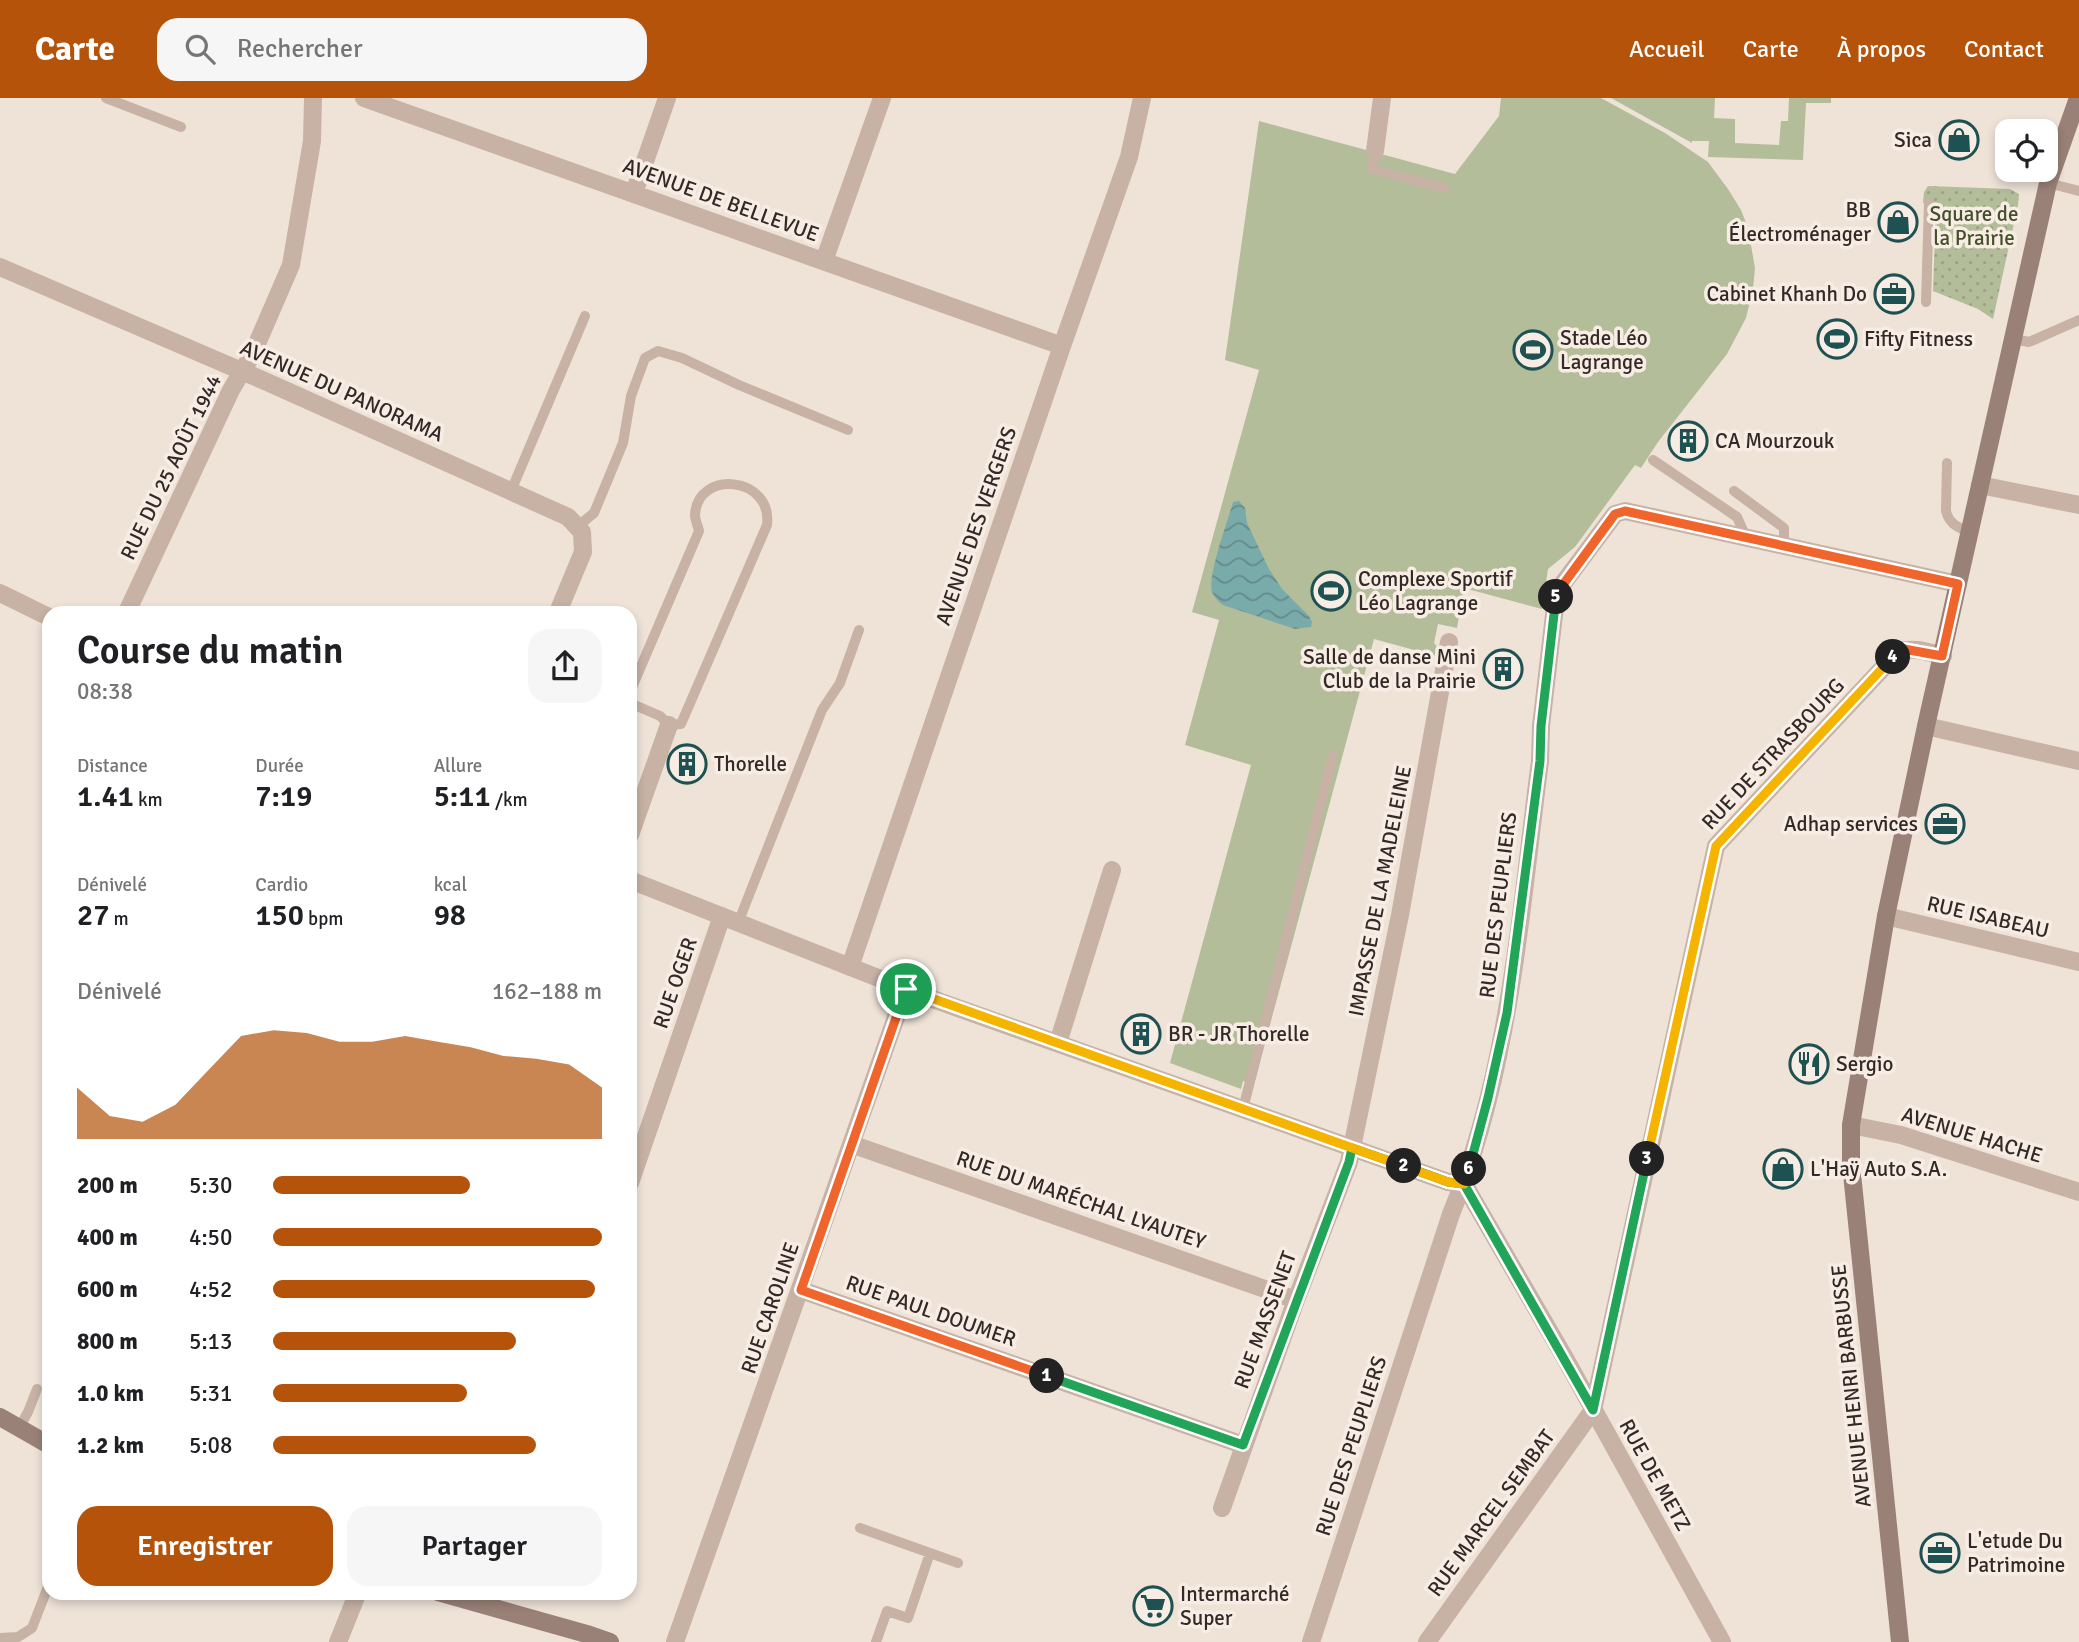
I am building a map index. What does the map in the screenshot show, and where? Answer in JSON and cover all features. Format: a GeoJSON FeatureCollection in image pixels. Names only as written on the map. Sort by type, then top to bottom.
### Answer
{"type":"FeatureCollection","features":[{"type":"Feature","properties":{"kind":"main road","name":"AVENUE HENRI BARBUSSE"},"geometry":{"type":"LineString","coordinates":[[1900,1642],[1850,1164],[1850,1125],[1886,916],[1926,726],[2048,183],[2078,98]]}},
{"type":"Feature","properties":{"kind":"main road"},"geometry":{"type":"LineString","coordinates":[[0,1418],[42,1441]]}},
{"type":"Feature","properties":{"kind":"main road"},"geometry":{"type":"LineString","coordinates":[[490,1600],[610,1642]]}},
{"type":"Feature","properties":{"kind":"street","name":"RUE DU 25 AOÛT 1944"},"geometry":{"type":"LineString","coordinates":[[130,606],[226,399],[253,353],[292,265],[312,141],[313,98]]}},
{"type":"Feature","properties":{"kind":"street","name":"AVENUE DE BELLEVUE"},"geometry":{"type":"LineString","coordinates":[[363,98],[1062,346]]}},
{"type":"Feature","properties":{"kind":"street"},"geometry":{"type":"LineString","coordinates":[[634,193],[667,98]]}},
{"type":"Feature","properties":{"kind":"street"},"geometry":{"type":"LineString","coordinates":[[824,261],[882,98]]}},
{"type":"Feature","properties":{"kind":"street","name":"AVENUE DES VERGERS"},"geometry":{"type":"LineString","coordinates":[[850,967],[1129,157],[1142,98]]}},
{"type":"Feature","properties":{"kind":"street"},"geometry":{"type":"LineString","coordinates":[[1375,151],[1382,98]]}},
{"type":"Feature","properties":{"kind":"street","name":"AVENUE DU PANORAMA"},"geometry":{"type":"LineString","coordinates":[[0,267],[511,491],[568,517],[578,526]]}},
{"type":"Feature","properties":{"kind":"street"},"geometry":{"type":"LineString","coordinates":[[1980,485],[2079,505]]}},
{"type":"Feature","properties":{"kind":"street","name":"RUE DES PEUPLIERS"},"geometry":{"type":"LineString","coordinates":[[1311,1642],[1451,1214],[1464,1184],[1488,1098],[1507,1013],[1540,761],[1541,726],[1556,598],[1562,586],[1615,514],[1625,511],[1958,584]]}},
{"type":"Feature","properties":{"kind":"street"},"geometry":{"type":"LineString","coordinates":[[560,606],[583,552],[583,540],[578,526]]}},
{"type":"Feature","properties":{"kind":"street"},"geometry":{"type":"LineString","coordinates":[[0,593],[42,614]]}},
{"type":"Feature","properties":{"kind":"street","name":"IMPASSE DE LA MADELEINE"},"geometry":{"type":"LineString","coordinates":[[1352,1148],[1400,915],[1449,642]]}},
{"type":"Feature","properties":{"kind":"street","name":"RUE DE STRASBOURG"},"geometry":{"type":"LineString","coordinates":[[1593,1410],[1716,846],[1897,653],[1904,649],[1913,649],[1942,656]]}},
{"type":"Feature","properties":{"kind":"street"},"geometry":{"type":"LineString","coordinates":[[637,815],[669,725]]}},
{"type":"Feature","properties":{"kind":"street"},"geometry":{"type":"LineString","coordinates":[[1926,726],[2079,761]]}},
{"type":"Feature","properties":{"kind":"street"},"geometry":{"type":"LineString","coordinates":[[1058,1043],[1112,870]]}},
{"type":"Feature","properties":{"kind":"street"},"geometry":{"type":"LineString","coordinates":[[637,883],[906,989],[1448,1182],[1464,1184]]}},
{"type":"Feature","properties":{"kind":"street","name":"RUE ISABEAU"},"geometry":{"type":"LineString","coordinates":[[1886,916],[2079,962]]}},
{"type":"Feature","properties":{"kind":"street","name":"RUE OGER"},"geometry":{"type":"LineString","coordinates":[[637,1165],[730,920]]}},
{"type":"Feature","properties":{"kind":"street","name":"RUE CAROLINE"},"geometry":{"type":"LineString","coordinates":[[675,1642],[906,989]]}},
{"type":"Feature","properties":{"kind":"street","name":"AVENUE HACHE"},"geometry":{"type":"LineString","coordinates":[[1850,1125],[1900,1135],[2079,1192]]}},
{"type":"Feature","properties":{"kind":"street","name":"RUE DU MARÉCHAL LYAUTEY"},"geometry":{"type":"LineString","coordinates":[[851,1143],[1296,1300]]}},
{"type":"Feature","properties":{"kind":"street","name":"RUE MASSENET"},"geometry":{"type":"LineString","coordinates":[[1222,1508],[1352,1148]]}},
{"type":"Feature","properties":{"kind":"street","name":"RUE DE METZ"},"geometry":{"type":"LineString","coordinates":[[1464,1184],[1722,1642]]}},
{"type":"Feature","properties":{"kind":"street","name":"RUE PAUL DOUMER"},"geometry":{"type":"LineString","coordinates":[[801,1290],[1243,1445]]}},
{"type":"Feature","properties":{"kind":"street","name":"RUE MARCEL SEMBAT"},"geometry":{"type":"LineString","coordinates":[[1427,1642],[1593,1410]]}},
{"type":"Feature","properties":{"kind":"street"},"geometry":{"type":"LineString","coordinates":[[338,1642],[355,1600]]}},
{"type":"Feature","properties":{"kind":"lane"},"geometry":{"type":"LineString","coordinates":[[106,98],[181,127]]}},
{"type":"Feature","properties":{"kind":"lane"},"geometry":{"type":"LineString","coordinates":[[1375,151],[1372,169],[1445,188]]}},
{"type":"Feature","properties":{"kind":"lane"},"geometry":{"type":"LineString","coordinates":[[2048,183],[2079,191]]}},
{"type":"Feature","properties":{"kind":"lane"},"geometry":{"type":"LineString","coordinates":[[1926,302],[1929,203]]}},
{"type":"Feature","properties":{"kind":"lane"},"geometry":{"type":"LineString","coordinates":[[511,491],[585,316]]}},
{"type":"Feature","properties":{"kind":"lane"},"geometry":{"type":"LineString","coordinates":[[2013,339],[2029,342],[2079,320]]}},
{"type":"Feature","properties":{"kind":"lane"},"geometry":{"type":"LineString","coordinates":[[578,526],[594,513],[623,443],[631,396],[645,358],[658,351],[682,358],[848,430]]}},
{"type":"Feature","properties":{"kind":"lane"},"geometry":{"type":"LineString","coordinates":[[1653,460],[1737,517],[1746,537]]}},
{"type":"Feature","properties":{"kind":"lane"},"geometry":{"type":"LineString","coordinates":[[1947,463],[1947,517],[1950,523],[1970,533]]}},
{"type":"Feature","properties":{"kind":"lane"},"geometry":{"type":"LineString","coordinates":[[637,676],[699,531],[695,516],[698,504],[712,488],[720,484],[735,484],[758,495],[769,514],[767,525],[681,724],[669,725],[660,716],[637,706]]}},
{"type":"Feature","properties":{"kind":"lane"},"geometry":{"type":"LineString","coordinates":[[1734,491],[1784,528],[1784,546]]}},
{"type":"Feature","properties":{"kind":"lane"},"geometry":{"type":"LineString","coordinates":[[730,920],[822,710],[840,683],[859,630]]}},
{"type":"Feature","properties":{"kind":"lane"},"geometry":{"type":"LineString","coordinates":[[1243,1109],[1333,755]]}},
{"type":"Feature","properties":{"kind":"lane"},"geometry":{"type":"LineString","coordinates":[[19,1428],[29,1412],[37,1389]]}},
{"type":"Feature","properties":{"kind":"lane"},"geometry":{"type":"LineString","coordinates":[[860,1528],[958,1563]]}},
{"type":"Feature","properties":{"kind":"lane"},"geometry":{"type":"LineString","coordinates":[[876,1642],[887,1611],[908,1618],[930,1553]]}},
{"type":"Feature","properties":{"kind":"lane"},"geometry":{"type":"LineString","coordinates":[[0,1638],[18,1637],[33,1628],[43,1600]]}},
{"type":"Feature","properties":{"kind":"green space","name":"Complexe Sportif Léo Lagrange"},"geometry":{"type":"Polygon","coordinates":[[[1501,98],[1601,98],[1665,133],[1708,162],[1741,210],[1748,228],[1755,268],[1746,318],[1727,354],[1641,468],[1635,465],[1575,547],[1548,569],[1542,609],[1464,588],[1457,628],[1438,624],[1434,643],[1441,651],[1440,657],[1374,639],[1254,1084],[1243,1081],[1241,1089],[1170,1063],[1251,765],[1185,745],[1219,620],[1192,612],[1259,370],[1225,360],[1259,121],[1455,174],[1499,116],[1501,98]]]}},
{"type":"Feature","properties":{"kind":"green space"},"geometry":{"type":"Polygon","coordinates":[[[1611,98],[1715,98],[1714,118],[1735,119],[1735,143],[1779,145],[1781,121],[1788,121],[1789,98],[1831,98],[1831,103],[1806,103],[1803,160],[1708,157],[1709,141],[1692,143],[1611,98]]]}},
{"type":"Feature","properties":{"kind":"green space","name":"Square de la Prairie"},"geometry":{"type":"Polygon","coordinates":[[[1928,186],[2010,189],[2019,194],[1993,319],[1978,309],[1933,291],[1936,204],[1923,203],[1924,192],[1928,186]]]}},
{"type":"Feature","properties":{"kind":"water"},"geometry":{"type":"Polygon","coordinates":[[[1239,501],[1245,508],[1247,523],[1269,569],[1282,589],[1309,616],[1311,627],[1295,629],[1223,605],[1213,594],[1212,574],[1219,548],[1233,502],[1239,501]]]}},
{"type":"Feature","properties":{"kind":"place","name":"Sica"},"geometry":{"type":"Point","coordinates":[1959,140]}},
{"type":"Feature","properties":{"kind":"place","name":"BB Électroménager"},"geometry":{"type":"Point","coordinates":[1898,222]}},
{"type":"Feature","properties":{"kind":"place","name":"Cabinet Khanh Do"},"geometry":{"type":"Point","coordinates":[1894,294]}},
{"type":"Feature","properties":{"kind":"place","name":"Fifty Fitness"},"geometry":{"type":"Point","coordinates":[1837,339]}},
{"type":"Feature","properties":{"kind":"place","name":"Stade Léo Lagrange"},"geometry":{"type":"Point","coordinates":[1533,350]}},
{"type":"Feature","properties":{"kind":"place","name":"CA Mourzouk"},"geometry":{"type":"Point","coordinates":[1688,441]}},
{"type":"Feature","properties":{"kind":"place","name":"Complexe Sportif Léo Lagrange"},"geometry":{"type":"Point","coordinates":[1331,591]}},
{"type":"Feature","properties":{"kind":"place","name":"Salle de danse Mini Club de la Prairie"},"geometry":{"type":"Point","coordinates":[1503,669]}},
{"type":"Feature","properties":{"kind":"place","name":"Thorelle"},"geometry":{"type":"Point","coordinates":[687,764]}},
{"type":"Feature","properties":{"kind":"place","name":"Adhap services"},"geometry":{"type":"Point","coordinates":[1945,824]}},
{"type":"Feature","properties":{"kind":"place","name":"BR - JR Thorelle"},"geometry":{"type":"Point","coordinates":[1141,1034]}},
{"type":"Feature","properties":{"kind":"place","name":"Sergio"},"geometry":{"type":"Point","coordinates":[1809,1064]}},
{"type":"Feature","properties":{"kind":"place","name":"L'Haÿ Auto S.A."},"geometry":{"type":"Point","coordinates":[1783,1169]}},
{"type":"Feature","properties":{"kind":"place","name":"L'etude Du Patrimoine"},"geometry":{"type":"Point","coordinates":[1940,1553]}},
{"type":"Feature","properties":{"kind":"place","name":"Intermarché Super"},"geometry":{"type":"Point","coordinates":[1153,1606]}},
{"type":"Feature","properties":{"kind":"route"},"geometry":{"type":"LineString","coordinates":[[906,989],[801,1290],[1243,1445],[1352,1148],[1448,1182],[1464,1184],[1593,1410],[1716,846],[1897,653],[1904,649],[1913,649],[1942,656],[1958,584],[1625,511],[1615,514],[1556,598],[1541,726],[1540,761],[1507,1013],[1488,1098],[1464,1184],[1448,1182],[906,989]]}}]}
